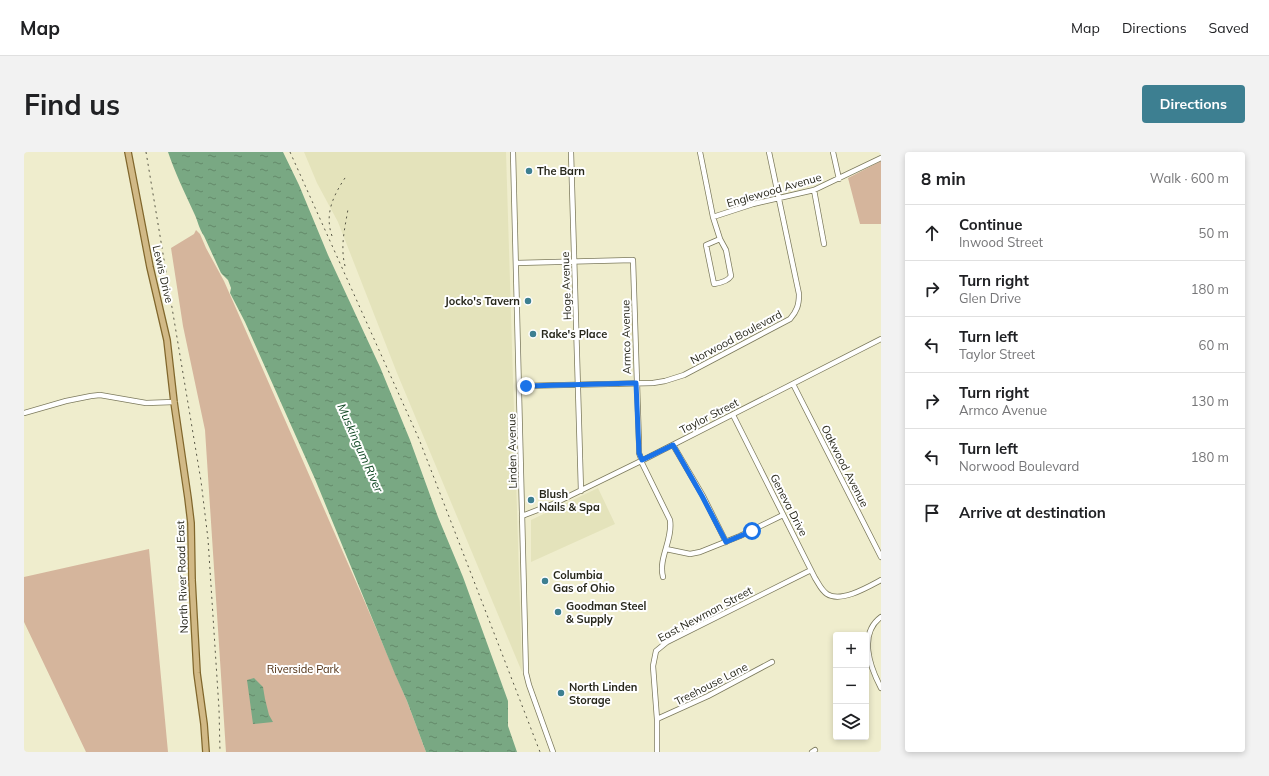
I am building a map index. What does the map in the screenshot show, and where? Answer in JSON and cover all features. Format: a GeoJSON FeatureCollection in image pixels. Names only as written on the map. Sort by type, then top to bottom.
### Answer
{"type":"FeatureCollection","features":[{"type":"Feature","properties":{"kind":"main road","name":"Lewis Drive"},"geometry":{"type":"LineString","coordinates":[[128,152],[150,267],[165,334],[174,402]]}},
{"type":"Feature","properties":{"kind":"main road","name":"North River Road East"},"geometry":{"type":"LineString","coordinates":[[174,402],[190,514],[197,673],[206,752]]}},
{"type":"Feature","properties":{"kind":"street","name":"Linden Avenue"},"geometry":{"type":"LineString","coordinates":[[512,152],[526,673],[553,752]]}},
{"type":"Feature","properties":{"kind":"street","name":"Hoge Avenue"},"geometry":{"type":"LineString","coordinates":[[571,152],[581,491]]}},
{"type":"Feature","properties":{"kind":"street"},"geometry":{"type":"LineString","coordinates":[[700,152],[713,217],[720,239],[726,250],[731,276],[729,279],[714,284],[706,245],[720,239]]}},
{"type":"Feature","properties":{"kind":"street","name":"Norwood Boulevard"},"geometry":{"type":"LineString","coordinates":[[519,386],[665,381],[684,374],[787,322],[796,313],[799,294],[770,152]]}},
{"type":"Feature","properties":{"kind":"street"},"geometry":{"type":"LineString","coordinates":[[833,152],[839,179]]}},
{"type":"Feature","properties":{"kind":"street","name":"Englewood Avenue"},"geometry":{"type":"LineString","coordinates":[[713,217],[753,204],[814,190],[881,158]]}},
{"type":"Feature","properties":{"kind":"street"},"geometry":{"type":"LineString","coordinates":[[814,190],[824,244]]}},
{"type":"Feature","properties":{"kind":"street","name":"Armco Avenue"},"geometry":{"type":"LineString","coordinates":[[575,261],[633,260],[639,453],[641,461],[670,520],[670,529],[661,568],[663,577]]}},
{"type":"Feature","properties":{"kind":"street"},"geometry":{"type":"LineString","coordinates":[[516,263],[575,261]]}},
{"type":"Feature","properties":{"kind":"street","name":"Taylor Street"},"geometry":{"type":"LineString","coordinates":[[522,516],[530,514],[581,491],[733,415],[881,338]]}},
{"type":"Feature","properties":{"kind":"street","name":"Oakwood Avenue"},"geometry":{"type":"LineString","coordinates":[[793,384],[881,557]]}},
{"type":"Feature","properties":{"kind":"street"},"geometry":{"type":"LineString","coordinates":[[24,413],[79,397],[100,395],[146,403],[174,402]]}},
{"type":"Feature","properties":{"kind":"street","name":"Geneva Drive"},"geometry":{"type":"LineString","coordinates":[[733,415],[811,570],[824,591],[828,595],[835,597],[846,595],[881,580]]}},
{"type":"Feature","properties":{"kind":"street"},"geometry":{"type":"LineString","coordinates":[[673,445],[726,542]]}},
{"type":"Feature","properties":{"kind":"street"},"geometry":{"type":"LineString","coordinates":[[666,549],[680,553],[693,554],[726,542],[783,515]]}},
{"type":"Feature","properties":{"kind":"street","name":"East Newman Street"},"geometry":{"type":"LineString","coordinates":[[657,752],[657,719],[652,666],[655,654],[660,647],[667,642],[811,570]]}},
{"type":"Feature","properties":{"kind":"street"},"geometry":{"type":"LineString","coordinates":[[881,617],[874,624],[871,631],[868,650],[871,666],[881,688]]}},
{"type":"Feature","properties":{"kind":"street","name":"Treehouse Lane"},"geometry":{"type":"LineString","coordinates":[[657,719],[700,700],[772,662]]}},
{"type":"Feature","properties":{"kind":"shaded area"},"geometry":{"type":"Polygon","coordinates":[[[304,152],[506,152],[522,672],[397,373],[338,222],[317,183],[304,152]]]}},
{"type":"Feature","properties":{"kind":"shaded area"},"geometry":{"type":"Polygon","coordinates":[[[598,488],[615,524],[531,562],[531,520],[598,488]]]}},
{"type":"Feature","properties":{"kind":"green space"},"geometry":{"type":"Polygon","coordinates":[[[881,161],[881,224],[860,224],[848,178],[881,161]]]}},
{"type":"Feature","properties":{"kind":"green space","name":"Riverside Park"},"geometry":{"type":"Polygon","coordinates":[[[196,230],[200,234],[224,281],[364,600],[407,701],[426,752],[226,752],[205,430],[183,326],[171,248],[194,234],[196,230]]]}},
{"type":"Feature","properties":{"kind":"green space"},"geometry":{"type":"Polygon","coordinates":[[[149,549],[168,752],[86,752],[24,622],[24,577],[149,549]]]}},
{"type":"Feature","properties":{"kind":"water","name":"Muskingum River"},"geometry":{"type":"Polygon","coordinates":[[[168,152],[283,152],[299,185],[328,255],[380,367],[410,440],[438,517],[463,577],[508,701],[508,726],[517,752],[426,752],[407,701],[315,479],[245,322],[230,293],[231,288],[228,280],[221,273],[201,231],[168,152]]]}},
{"type":"Feature","properties":{"kind":"water"},"geometry":{"type":"Polygon","coordinates":[[[254,678],[263,687],[269,715],[273,722],[253,724],[247,680],[254,678]]]}},
{"type":"Feature","properties":{"kind":"railway"},"geometry":{"type":"LineString","coordinates":[[146,152],[201,481],[208,539],[219,709],[220,752]]}},
{"type":"Feature","properties":{"kind":"railway"},"geometry":{"type":"LineString","coordinates":[[290,152],[419,439],[540,752]]}},
{"type":"Feature","properties":{"kind":"railway"},"geometry":{"type":"LineString","coordinates":[[332,236],[329,219],[330,212],[334,197],[347,175]]}},
{"type":"Feature","properties":{"kind":"railway"},"geometry":{"type":"LineString","coordinates":[[345,266],[343,244],[348,209]]}},
{"type":"Feature","properties":{"kind":"place","name":"The Barn"},"geometry":{"type":"Point","coordinates":[529,171]}},
{"type":"Feature","properties":{"kind":"place","name":"Jocko's Tavern"},"geometry":{"type":"Point","coordinates":[528,301]}},
{"type":"Feature","properties":{"kind":"place","name":"Rake's Place"},"geometry":{"type":"Point","coordinates":[533,334]}},
{"type":"Feature","properties":{"kind":"place","name":"Blush Nails & Spa"},"geometry":{"type":"Point","coordinates":[531,500]}},
{"type":"Feature","properties":{"kind":"place","name":"Columbia Gas of Ohio"},"geometry":{"type":"Point","coordinates":[545,581]}},
{"type":"Feature","properties":{"kind":"place","name":"Goodman Steel & Supply"},"geometry":{"type":"Point","coordinates":[558,612]}},
{"type":"Feature","properties":{"kind":"place","name":"North Linden Storage"},"geometry":{"type":"Point","coordinates":[561,693]}},
{"type":"Feature","properties":{"kind":"route"},"geometry":{"type":"LineString","coordinates":[[526,386],[636,383],[639,453],[642,460],[673,445],[726,542],[752,531]]}}]}
